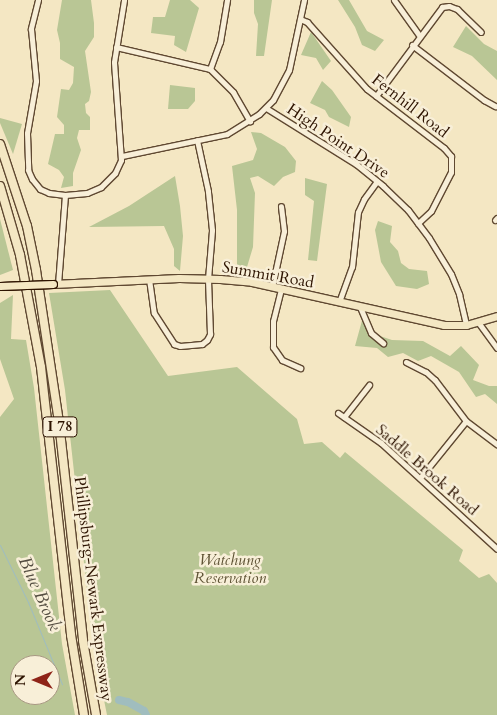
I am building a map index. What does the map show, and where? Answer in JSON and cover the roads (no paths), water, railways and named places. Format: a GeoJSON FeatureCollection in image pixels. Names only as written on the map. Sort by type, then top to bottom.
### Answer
{"type":"FeatureCollection","features":[{"type":"Feature","properties":{"kind":"highway","name":"Phillipsburg-Newark Expressway"},"geometry":{"type":"LineString","coordinates":[[0,144],[27,226],[36,270],[59,422],[83,641],[96,715]]}},
{"type":"Feature","properties":{"kind":"highway","name":"Phillipsburg-Newark Expressway"},"geometry":{"type":"LineString","coordinates":[[0,186],[20,255],[41,367],[71,636],[84,715]]}},
{"type":"Feature","properties":{"kind":"main road","name":"Summit Road"},"geometry":{"type":"LineString","coordinates":[[0,286],[149,279],[245,281],[434,324],[466,325],[497,316]]}},
{"type":"Feature","properties":{"kind":"street"},"geometry":{"type":"LineString","coordinates":[[38,0],[31,35],[36,81],[27,133],[28,170],[33,182],[40,189],[49,193],[65,195],[87,193],[101,187],[115,173],[122,156],[114,76],[116,47],[124,0]]}},
{"type":"Feature","properties":{"kind":"street"},"geometry":{"type":"LineString","coordinates":[[210,69],[220,42],[227,0]]}},
{"type":"Feature","properties":{"kind":"street"},"geometry":{"type":"LineString","coordinates":[[122,156],[228,134],[250,121],[266,108],[282,86],[289,70],[304,0]]}},
{"type":"Feature","properties":{"kind":"street"},"geometry":{"type":"LineString","coordinates":[[394,0],[419,35]]}},
{"type":"Feature","properties":{"kind":"street"},"geometry":{"type":"LineString","coordinates":[[376,96],[439,10],[449,6],[457,9],[481,32]]}},
{"type":"Feature","properties":{"kind":"street","name":"Fernhill Road"},"geometry":{"type":"LineString","coordinates":[[300,19],[307,22],[352,74],[376,96],[444,148],[452,159],[451,172],[434,206],[418,223]]}},
{"type":"Feature","properties":{"kind":"street"},"geometry":{"type":"LineString","coordinates":[[412,46],[484,100],[495,106]]}},
{"type":"Feature","properties":{"kind":"street"},"geometry":{"type":"LineString","coordinates":[[116,47],[210,69],[233,92],[250,121]]}},
{"type":"Feature","properties":{"kind":"street","name":"High Point Drive"},"geometry":{"type":"LineString","coordinates":[[266,108],[340,154],[377,181],[408,210],[438,251],[451,274],[459,294],[466,325]]}},
{"type":"Feature","properties":{"kind":"street"},"geometry":{"type":"LineString","coordinates":[[149,279],[154,312],[174,344],[180,346],[202,344],[208,340],[210,334],[208,279],[212,230],[208,191],[197,140]]}},
{"type":"Feature","properties":{"kind":"street"},"geometry":{"type":"LineString","coordinates":[[339,302],[352,267],[358,212],[364,199],[377,181]]}},
{"type":"Feature","properties":{"kind":"street"},"geometry":{"type":"LineString","coordinates":[[56,284],[65,195]]}},
{"type":"Feature","properties":{"kind":"street"},"geometry":{"type":"LineString","coordinates":[[272,287],[284,232],[281,206]]}},
{"type":"Feature","properties":{"kind":"street"},"geometry":{"type":"LineString","coordinates":[[281,289],[273,321],[273,348],[282,360],[300,368]]}},
{"type":"Feature","properties":{"kind":"street"},"geometry":{"type":"LineString","coordinates":[[360,307],[371,333],[383,344]]}},
{"type":"Feature","properties":{"kind":"street"},"geometry":{"type":"LineString","coordinates":[[478,322],[497,348]]}},
{"type":"Feature","properties":{"kind":"street"},"geometry":{"type":"LineString","coordinates":[[406,362],[426,372],[435,380],[466,421],[497,444]]}},
{"type":"Feature","properties":{"kind":"street"},"geometry":{"type":"LineString","coordinates":[[344,417],[369,385]]}},
{"type":"Feature","properties":{"kind":"street","name":"Saddle Brook Road"},"geometry":{"type":"LineString","coordinates":[[338,413],[373,437],[497,549]]}},
{"type":"Feature","properties":{"kind":"street"},"geometry":{"type":"LineString","coordinates":[[420,478],[466,421]]}},
{"type":"Feature","properties":{"kind":"waterway","name":"Blue Brook"},"geometry":{"type":"LineString","coordinates":[[0,545],[28,602],[62,684]]}},
{"type":"Feature","properties":{"kind":"waterway","name":"Blue Brook"},"geometry":{"type":"LineString","coordinates":[[119,700],[128,702],[144,711],[146,715]]}},
{"type":"Feature","properties":{"kind":"park label","name":"Watchung Reservation"},"geometry":{"type":"Point","coordinates":[230,569]}}]}
